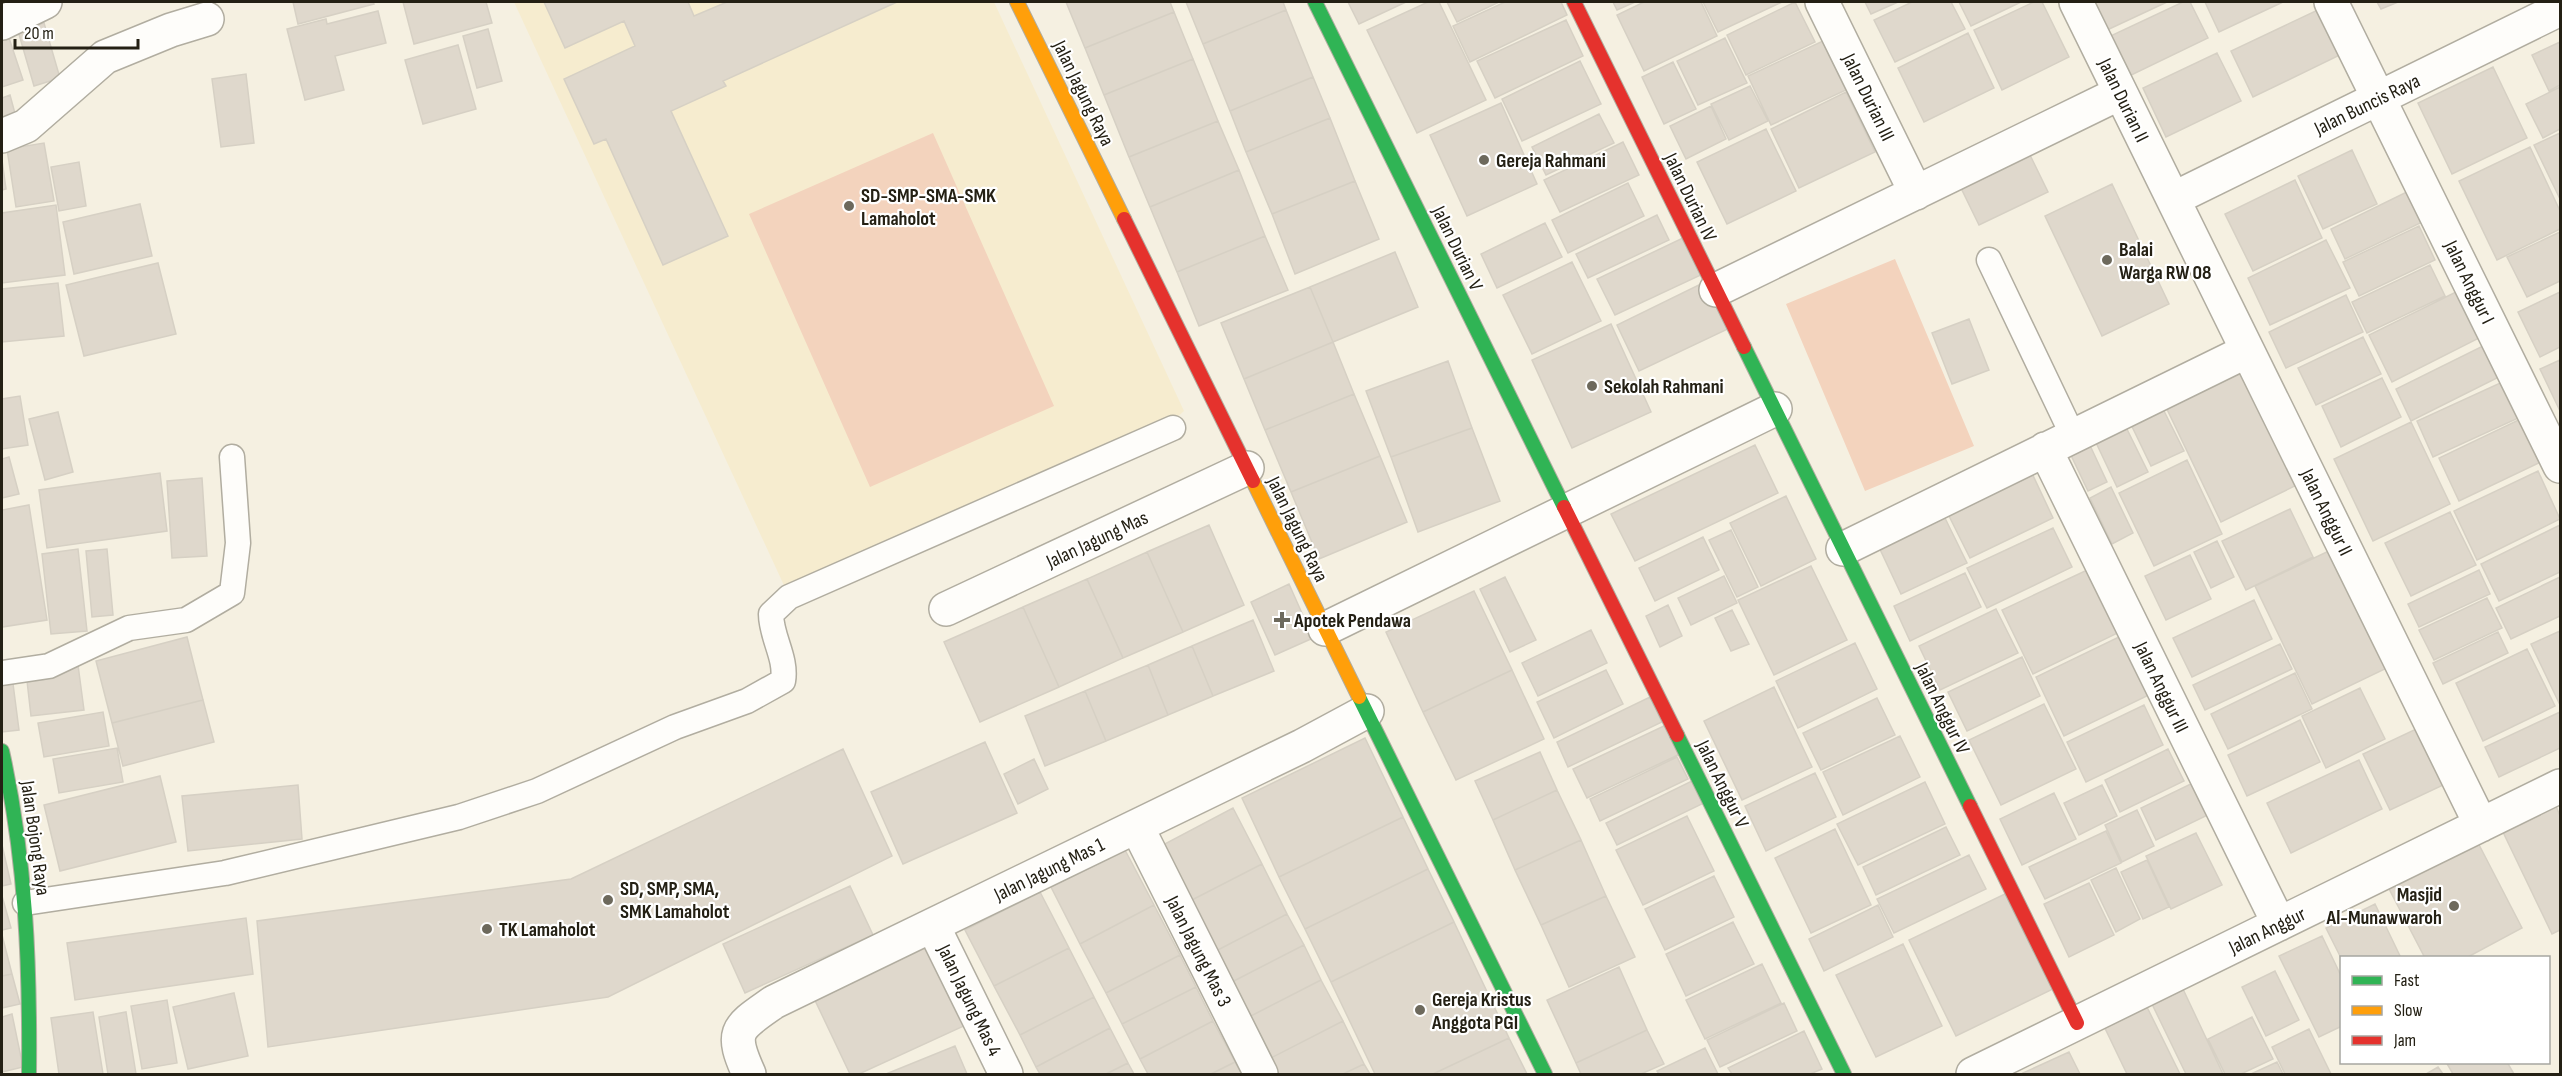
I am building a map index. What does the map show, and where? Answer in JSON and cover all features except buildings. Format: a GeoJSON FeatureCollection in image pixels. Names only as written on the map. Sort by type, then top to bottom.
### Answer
{"type":"FeatureCollection","features":[{"type":"Feature","properties":{"kind":"street"},"geometry":{"type":"LineString","coordinates":[[2,23],[45,2]]}},
{"type":"Feature","properties":{"kind":"street","name":"Jalan Jagung Raya"},"geometry":{"type":"LineString","coordinates":[[1017,2],[1545,1074]]}},
{"type":"Feature","properties":{"kind":"street","name":"Jalan Durian V"},"geometry":{"type":"LineString","coordinates":[[1315,2],[1567,511]]}},
{"type":"Feature","properties":{"kind":"street","name":"Jalan Durian IV"},"geometry":{"type":"LineString","coordinates":[[1574,2],[1775,409]]}},
{"type":"Feature","properties":{"kind":"street","name":"Jalan Durian III"},"geometry":{"type":"LineString","coordinates":[[1822,2],[1916,193]]}},
{"type":"Feature","properties":{"kind":"street","name":"Jalan Durian II"},"geometry":{"type":"LineString","coordinates":[[2076,2],[2173,199]]}},
{"type":"Feature","properties":{"kind":"street","name":"Jalan Anggur I"},"geometry":{"type":"LineString","coordinates":[[2331,2],[2560,466]]}},
{"type":"Feature","properties":{"kind":"street","name":"Jalan Buncis Raya"},"geometry":{"type":"LineString","coordinates":[[2173,199],[2560,9]]}},
{"type":"Feature","properties":{"kind":"street"},"geometry":{"type":"LineString","coordinates":[[2,136],[26,126],[105,57],[171,30],[207,19]]}},
{"type":"Feature","properties":{"kind":"street"},"geometry":{"type":"LineString","coordinates":[[1716,290],[2120,93]]}},
{"type":"Feature","properties":{"kind":"street","name":"Jalan Anggur II"},"geometry":{"type":"LineString","coordinates":[[2173,199],[2481,825]]}},
{"type":"Feature","properties":{"kind":"street"},"geometry":{"type":"LineString","coordinates":[[1843,549],[2247,351]]}},
{"type":"Feature","properties":{"kind":"street"},"geometry":{"type":"LineString","coordinates":[[1326,629],[1775,409]]}},
{"type":"Feature","properties":{"kind":"street","name":"Jalan Anggur IV"},"geometry":{"type":"LineString","coordinates":[[1775,409],[2077,1023]]}},
{"type":"Feature","properties":{"kind":"street","name":"Jalan Anggur III"},"geometry":{"type":"LineString","coordinates":[[2059,443],[2279,924]]}},
{"type":"Feature","properties":{"kind":"street","name":"Jalan Jagung Mas"},"geometry":{"type":"LineString","coordinates":[[946,609],[1247,468]]}},
{"type":"Feature","properties":{"kind":"street","name":"Jalan Anggur V"},"geometry":{"type":"LineString","coordinates":[[1567,511],[1845,1074]]}},
{"type":"Feature","properties":{"kind":"street","name":"Jalan Jagung Mas 1"},"geometry":{"type":"LineString","coordinates":[[749,1074],[738,1049],[737,1034],[748,1020],[774,1002],[1302,746],[1366,711]]}},
{"type":"Feature","properties":{"kind":"street","name":"Jalan Bojong Raya"},"geometry":{"type":"LineString","coordinates":[[2,751],[9,781],[26,903],[30,1025],[29,1074]]}},
{"type":"Feature","properties":{"kind":"street","name":"Jalan Anggur"},"geometry":{"type":"LineString","coordinates":[[1973,1074],[2560,786]]}},
{"type":"Feature","properties":{"kind":"street","name":"Jalan Jagung Mas 3"},"geometry":{"type":"LineString","coordinates":[[1137,826],[1261,1074]]}},
{"type":"Feature","properties":{"kind":"street","name":"Jalan Jagung Mas 4"},"geometry":{"type":"LineString","coordinates":[[933,926],[1006,1074]]}},
{"type":"Feature","properties":{"kind":"lane"},"geometry":{"type":"LineString","coordinates":[[1989,260],[2059,443]]}},
{"type":"Feature","properties":{"kind":"lane"},"geometry":{"type":"LineString","coordinates":[[26,903],[225,873],[459,817],[537,791],[675,727],[747,701],[783,681],[785,672],[782,656],[771,628],[771,614],[789,597],[1173,428]]}},
{"type":"Feature","properties":{"kind":"lane"},"geometry":{"type":"LineString","coordinates":[[2,673],[49,666],[129,628],[186,620],[232,593],[238,543],[232,457]]}},
{"type":"Feature","properties":{"kind":"shaded area","name":"SD-SMP-SMA-SMK Lamaholot"},"geometry":{"type":"Polygon","coordinates":[[[514,2],[994,2],[1184,411],[1174,420],[788,594],[514,2]]]}},
{"type":"Feature","properties":{"kind":"shaded area"},"geometry":{"type":"Polygon","coordinates":[[[933,133],[1054,406],[870,487],[749,214],[933,133]]]}},
{"type":"Feature","properties":{"kind":"shaded area"},"geometry":{"type":"Polygon","coordinates":[[[1895,259],[1974,446],[1865,491],[1786,304],[1895,259]]]}},
{"type":"Feature","properties":{"kind":"traffic: fast"},"geometry":{"type":"LineString","coordinates":[[1315,2],[1564,507]]}},
{"type":"Feature","properties":{"kind":"traffic: fast"},"geometry":{"type":"LineString","coordinates":[[1744,347],[1970,806]]}},
{"type":"Feature","properties":{"kind":"traffic: fast"},"geometry":{"type":"LineString","coordinates":[[1359,697],[1545,1074]]}},
{"type":"Feature","properties":{"kind":"traffic: fast"},"geometry":{"type":"LineString","coordinates":[[1677,735],[1844,1074]]}},
{"type":"Feature","properties":{"kind":"traffic: fast"},"geometry":{"type":"LineString","coordinates":[[2,751],[16,831],[25,912],[29,993],[29,1074]]}},
{"type":"Feature","properties":{"kind":"traffic: slow"},"geometry":{"type":"LineString","coordinates":[[1017,2],[1124,219]]}},
{"type":"Feature","properties":{"kind":"traffic: slow"},"geometry":{"type":"LineString","coordinates":[[1253,481],[1359,697]]}},
{"type":"Feature","properties":{"kind":"traffic: jam"},"geometry":{"type":"LineString","coordinates":[[1574,2],[1744,347]]}},
{"type":"Feature","properties":{"kind":"traffic: jam"},"geometry":{"type":"LineString","coordinates":[[1124,219],[1253,481]]}},
{"type":"Feature","properties":{"kind":"traffic: jam"},"geometry":{"type":"LineString","coordinates":[[1564,507],[1677,735]]}},
{"type":"Feature","properties":{"kind":"traffic: jam"},"geometry":{"type":"LineString","coordinates":[[1970,806],[2077,1023]]}},
{"type":"Feature","properties":{"kind":"place","name":"Gereja Rahmani"},"geometry":{"type":"Point","coordinates":[1484,160]}},
{"type":"Feature","properties":{"kind":"place","name":"SD-SMP-SMA-SMK Lamaholot"},"geometry":{"type":"Point","coordinates":[849,206]}},
{"type":"Feature","properties":{"kind":"place","name":"Balai Warga RW 08"},"geometry":{"type":"Point","coordinates":[2107,260]}},
{"type":"Feature","properties":{"kind":"place","name":"Sekolah Rahmani"},"geometry":{"type":"Point","coordinates":[1592,386]}},
{"type":"Feature","properties":{"kind":"place","name":"Apotek Pendawa"},"geometry":{"type":"Point","coordinates":[1282,620]}},
{"type":"Feature","properties":{"kind":"place","name":"SD, SMP, SMA, SMK Lamaholot"},"geometry":{"type":"Point","coordinates":[608,900]}},
{"type":"Feature","properties":{"kind":"place","name":"Masjid Al-Munawwaroh"},"geometry":{"type":"Point","coordinates":[2454,906]}},
{"type":"Feature","properties":{"kind":"place","name":"TK Lamaholot"},"geometry":{"type":"Point","coordinates":[487,929]}},
{"type":"Feature","properties":{"kind":"place","name":"Gereja Kristus Anggota PGI"},"geometry":{"type":"Point","coordinates":[1420,1010]}}]}
